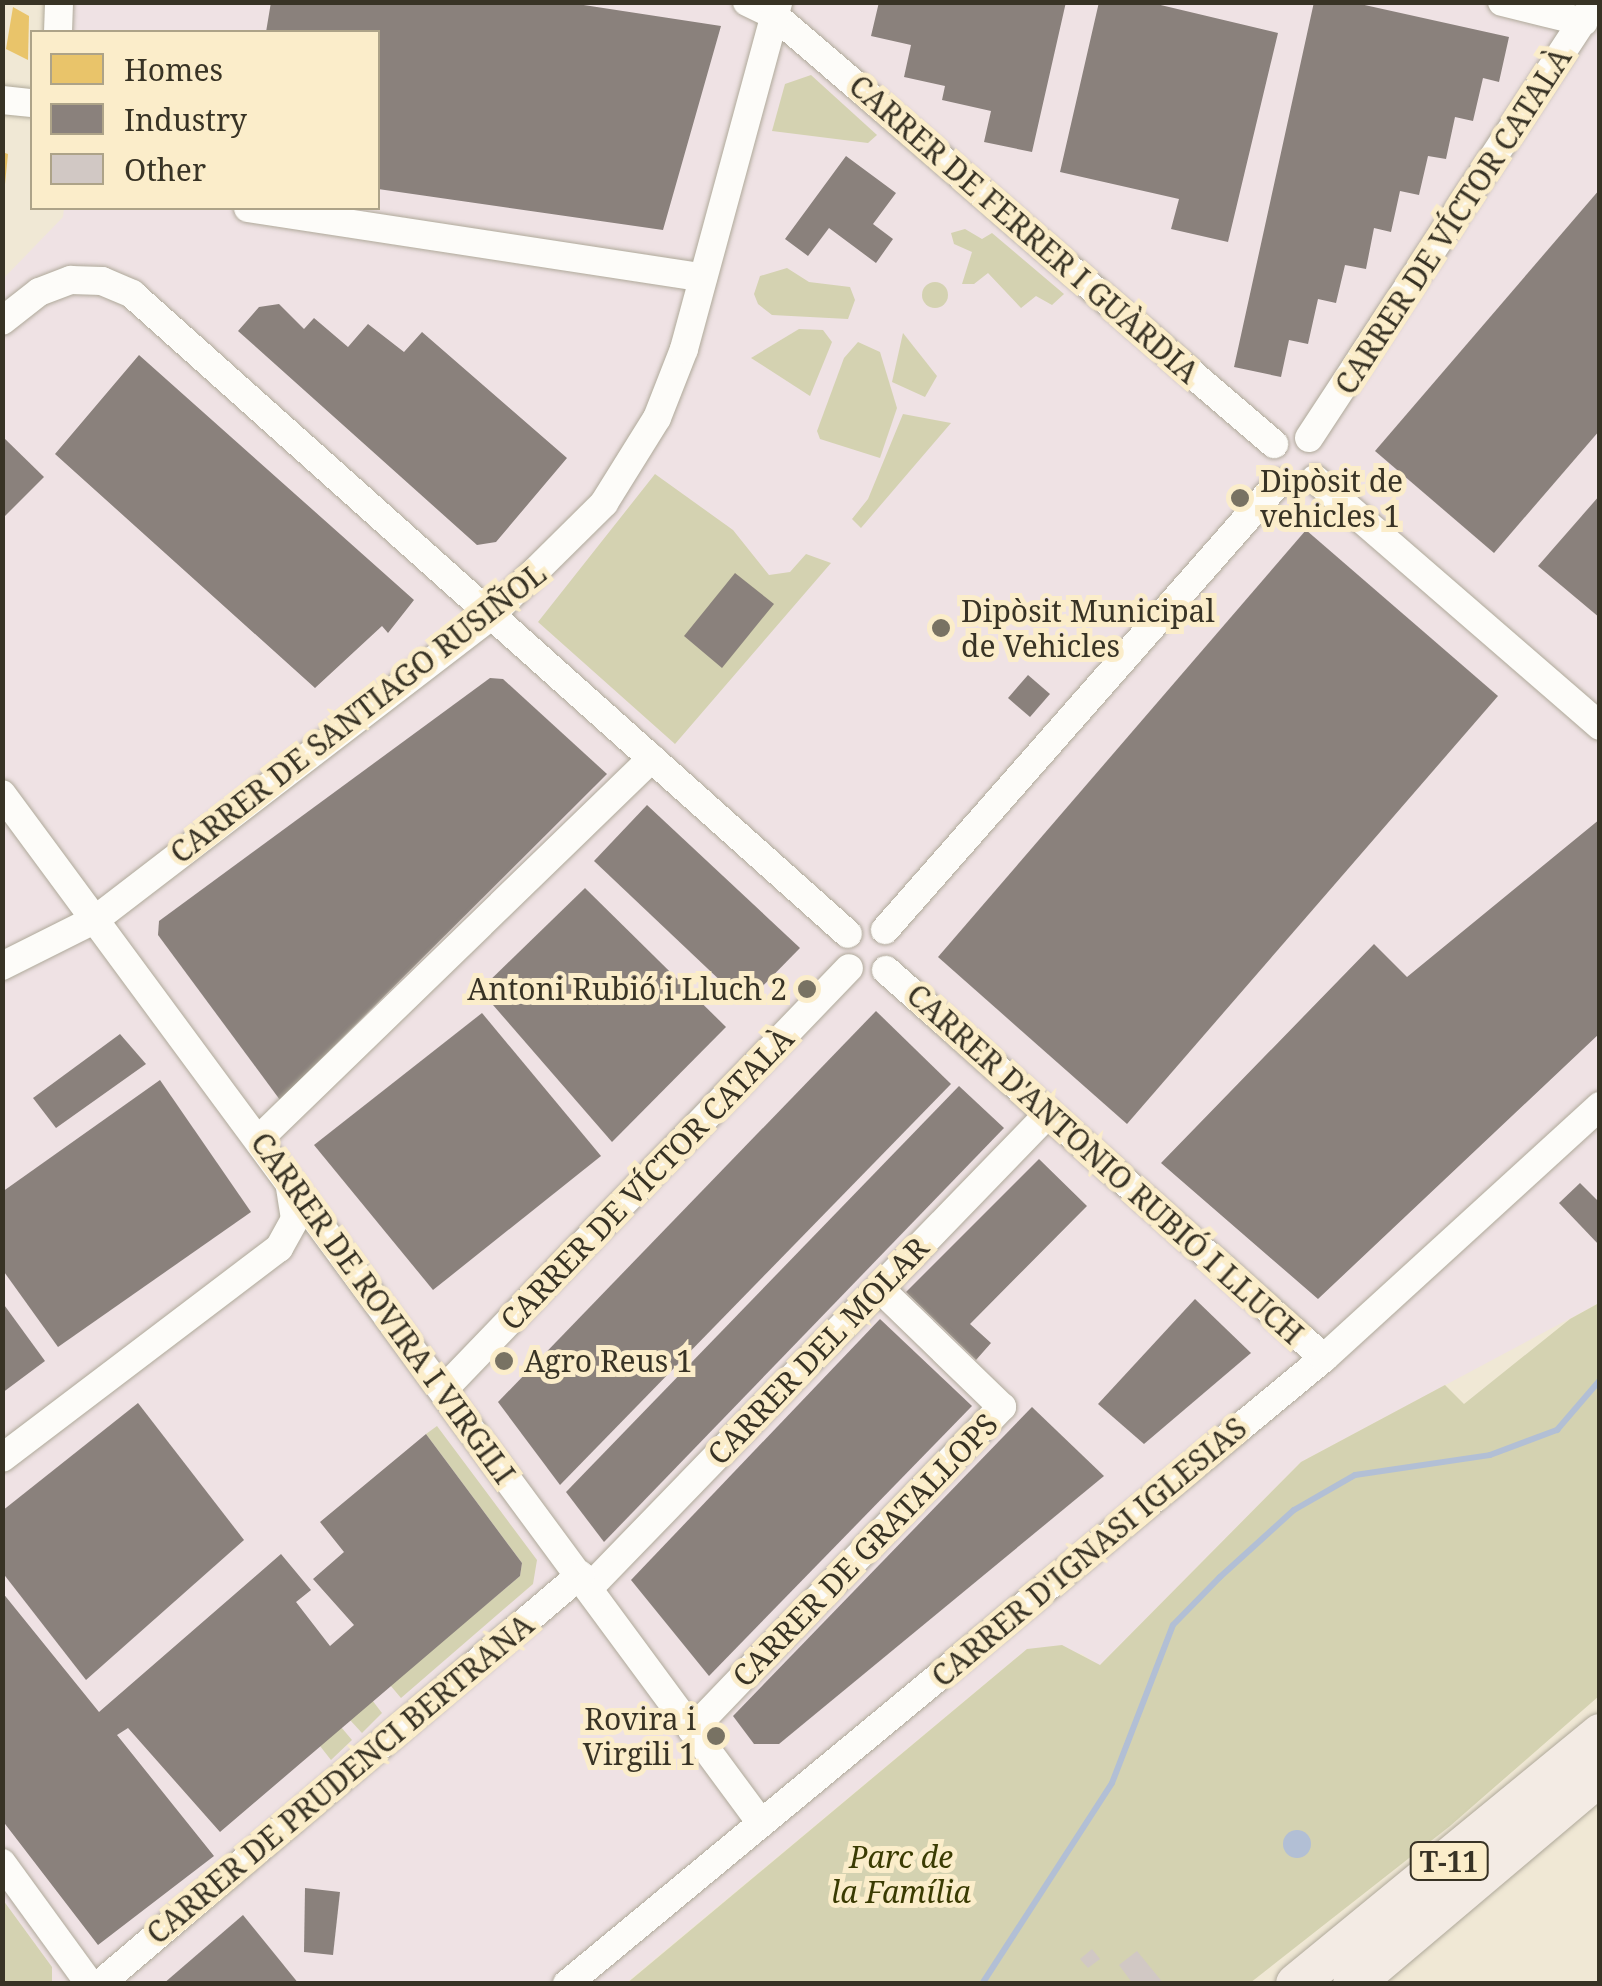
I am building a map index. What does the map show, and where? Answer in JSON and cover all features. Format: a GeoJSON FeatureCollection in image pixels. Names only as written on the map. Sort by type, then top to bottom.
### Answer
{"type":"FeatureCollection","features":[{"type":"Feature","properties":{"kind":"highway","name":"T-11"},"geometry":{"type":"LineString","coordinates":[[1296,1984],[1600,1734]]}},
{"type":"Feature","properties":{"kind":"highway","name":"T-11"},"geometry":{"type":"LineString","coordinates":[[1353,1984],[1600,1775]]}},
{"type":"Feature","properties":{"kind":"street"},"geometry":{"type":"LineString","coordinates":[[58,30],[60,2]]}},
{"type":"Feature","properties":{"kind":"street","name":"CARRER DE FERRER I GUÀRDIA"},"geometry":{"type":"LineString","coordinates":[[746,2],[776,9],[1274,444]]}},
{"type":"Feature","properties":{"kind":"street"},"geometry":{"type":"LineString","coordinates":[[1502,2],[1588,27]]}},
{"type":"Feature","properties":{"kind":"street","name":"CARRER DE SANTIAGO RUSIÑOL"},"geometry":{"type":"LineString","coordinates":[[2,966],[96,919],[489,617],[604,503],[656,418],[703,278],[776,9]]}},
{"type":"Feature","properties":{"kind":"street","name":"CARRER DE VÍCTOR CATALÀ"},"geometry":{"type":"LineString","coordinates":[[1309,438],[1588,27]]}},
{"type":"Feature","properties":{"kind":"street"},"geometry":{"type":"LineString","coordinates":[[2,100],[30,103]]}},
{"type":"Feature","properties":{"kind":"street"},"geometry":{"type":"LineString","coordinates":[[261,210],[703,278]]}},
{"type":"Feature","properties":{"kind":"street"},"geometry":{"type":"LineString","coordinates":[[2,321],[39,292],[70,280],[102,281],[132,294],[848,934]]}},
{"type":"Feature","properties":{"kind":"street"},"geometry":{"type":"LineString","coordinates":[[1290,434],[1309,438],[1322,457],[1315,480],[1297,488],[1278,483],[1268,466],[1274,444],[1290,434]]}},
{"type":"Feature","properties":{"kind":"street"},"geometry":{"type":"LineString","coordinates":[[1315,480],[1600,726]]}},
{"type":"Feature","properties":{"kind":"street"},"geometry":{"type":"LineString","coordinates":[[884,930],[1278,483]]}},
{"type":"Feature","properties":{"kind":"street"},"geometry":{"type":"LineString","coordinates":[[259,1140],[652,758]]}},
{"type":"Feature","properties":{"kind":"street","name":"CARRER DE ROVIRA I VIRGILI"},"geometry":{"type":"LineString","coordinates":[[2,794],[444,1388],[761,1824]]}},
{"type":"Feature","properties":{"kind":"street"},"geometry":{"type":"LineString","coordinates":[[866,925],[884,930],[894,952],[886,970],[867,976],[850,968],[843,954],[848,934],[866,925]]}},
{"type":"Feature","properties":{"kind":"street","name":"CARRER DE VÍCTOR CATALÀ"},"geometry":{"type":"LineString","coordinates":[[444,1388],[850,968]]}},
{"type":"Feature","properties":{"kind":"street","name":"CARRER D'ANTONIO RUBIÓ I LLUCH"},"geometry":{"type":"LineString","coordinates":[[886,970],[1324,1358]]}},
{"type":"Feature","properties":{"kind":"street","name":"CARRER D'IGNASI IGLESIAS"},"geometry":{"type":"LineString","coordinates":[[566,1984],[1324,1358],[1600,1106]]}},
{"type":"Feature","properties":{"kind":"street","name":"CARRER DEL MOLAR"},"geometry":{"type":"LineString","coordinates":[[584,1582],[1048,1114]]}},
{"type":"Feature","properties":{"kind":"street"},"geometry":{"type":"LineString","coordinates":[[2,1458],[279,1248],[295,1219],[284,1172]]}},
{"type":"Feature","properties":{"kind":"street"},"geometry":{"type":"LineString","coordinates":[[279,1248],[315,1247],[350,1263]]}},
{"type":"Feature","properties":{"kind":"street","name":"CARRER DE GRATALLOPS"},"geometry":{"type":"LineString","coordinates":[[692,1730],[1002,1407],[879,1288]]}},
{"type":"Feature","properties":{"kind":"street","name":"CARRER DE PRUDENCI BERTRANA"},"geometry":{"type":"LineString","coordinates":[[100,1984],[584,1582]]}},
{"type":"Feature","properties":{"kind":"street"},"geometry":{"type":"LineString","coordinates":[[2,1863],[90,1984]]}},
{"type":"Feature","properties":{"kind":"shaded area"},"geometry":{"type":"Polygon","coordinates":[[[73,3],[1599,3],[1599,1303],[1301,1462],[1099,1666],[1082,1654],[1027,1649],[626,1983],[3,1983],[2,280],[63,217],[64,210],[380,210],[380,30],[71,30],[73,3]]]}},
{"type":"Feature","properties":{"kind":"green space"},"geometry":{"type":"Polygon","coordinates":[[[811,75],[877,135],[868,143],[772,131],[785,84],[811,75]]]}},
{"type":"Feature","properties":{"kind":"green space"},"geometry":{"type":"Polygon","coordinates":[[[965,229],[982,239],[992,233],[1064,294],[1052,305],[1036,296],[1021,308],[988,273],[974,284],[962,284],[972,252],[954,244],[951,233],[965,229]]]}},
{"type":"Feature","properties":{"kind":"green space"},"geometry":{"type":"Polygon","coordinates":[[[787,268],[809,282],[850,287],[855,300],[848,319],[772,315],[758,304],[754,294],[760,276],[787,268]]]}},
{"type":"Feature","properties":{"kind":"green space"},"geometry":{"type":"Polygon","coordinates":[[[935,282],[944,286],[948,295],[944,304],[935,308],[926,304],[922,295],[926,286],[935,282]]]}},
{"type":"Feature","properties":{"kind":"green space"},"geometry":{"type":"Polygon","coordinates":[[[799,329],[823,330],[832,342],[810,396],[751,358],[799,329]]]}},
{"type":"Feature","properties":{"kind":"green space"},"geometry":{"type":"Polygon","coordinates":[[[903,333],[937,376],[925,397],[892,382],[903,333]]]}},
{"type":"Feature","properties":{"kind":"green space"},"geometry":{"type":"Polygon","coordinates":[[[858,342],[880,352],[897,408],[880,458],[820,439],[817,431],[844,358],[858,342]]]}},
{"type":"Feature","properties":{"kind":"green space"},"geometry":{"type":"Polygon","coordinates":[[[903,414],[951,423],[861,528],[852,519],[868,499],[903,414]]]}},
{"type":"Feature","properties":{"kind":"green space"},"geometry":{"type":"Polygon","coordinates":[[[655,474],[733,530],[769,575],[790,572],[806,554],[831,563],[675,744],[538,622],[655,474]]]}},
{"type":"Feature","properties":{"kind":"green space","name":"Parc de la Família"},"geometry":{"type":"Polygon","coordinates":[[[1599,1303],[1599,1696],[1450,1826],[1250,1983],[626,1984],[1027,1649],[1062,1645],[1100,1665],[1301,1462],[1445,1385],[1464,1404],[1570,1319],[1599,1303]]]}},
{"type":"Feature","properties":{"kind":"green space"},"geometry":{"type":"Polygon","coordinates":[[[437,1426],[537,1560],[533,1584],[401,1698],[390,1685],[520,1576],[522,1563],[426,1434],[437,1426]]]}},
{"type":"Feature","properties":{"kind":"green space"},"geometry":{"type":"Polygon","coordinates":[[[372,1700],[382,1713],[362,1733],[350,1720],[372,1700]]]}},
{"type":"Feature","properties":{"kind":"green space"},"geometry":{"type":"Polygon","coordinates":[[[341,1727],[352,1740],[331,1760],[320,1746],[341,1727]]]}},
{"type":"Feature","properties":{"kind":"green space"},"geometry":{"type":"Polygon","coordinates":[[[3,1900],[52,1967],[52,1983],[3,1983],[3,1900]]]}},
{"type":"Feature","properties":{"kind":"water"},"geometry":{"type":"Polygon","coordinates":[[[1297,1830],[1307,1834],[1311,1844],[1307,1854],[1297,1858],[1287,1854],[1283,1844],[1287,1834],[1297,1830]]]}},
{"type":"Feature","properties":{"kind":"building: Homes"},"geometry":{"type":"Polygon","coordinates":[[[13,7],[29,16],[28,60],[6,49],[13,7]]]}},
{"type":"Feature","properties":{"kind":"building: Homes"},"geometry":{"type":"Polygon","coordinates":[[[2,152],[8,154],[5,184],[2,184],[2,152]]]}},
{"type":"Feature","properties":{"kind":"building: Industry"},"geometry":{"type":"Polygon","coordinates":[[[271,2],[564,2],[721,26],[663,230],[380,189],[380,30],[266,30],[271,2]]]}},
{"type":"Feature","properties":{"kind":"building: Industry"},"geometry":{"type":"Polygon","coordinates":[[[879,2],[1066,2],[1032,152],[984,142],[991,111],[942,100],[945,86],[904,77],[911,45],[871,36],[879,2]]]}},
{"type":"Feature","properties":{"kind":"building: Industry"},"geometry":{"type":"Polygon","coordinates":[[[1099,2],[1148,2],[1278,33],[1228,242],[1171,229],[1179,199],[1060,172],[1099,2]]]}},
{"type":"Feature","properties":{"kind":"building: Industry"},"geometry":{"type":"Polygon","coordinates":[[[1314,2],[1351,2],[1509,37],[1499,82],[1483,78],[1473,121],[1455,117],[1446,159],[1428,156],[1419,195],[1400,191],[1391,232],[1374,228],[1366,269],[1345,265],[1336,303],[1318,299],[1308,344],[1289,340],[1281,377],[1234,367],[1314,2]]]}},
{"type":"Feature","properties":{"kind":"building: Industry"},"geometry":{"type":"Polygon","coordinates":[[[846,156],[896,193],[873,224],[893,239],[876,263],[829,228],[808,256],[785,239],[846,156]]]}},
{"type":"Feature","properties":{"kind":"building: Industry"},"geometry":{"type":"Polygon","coordinates":[[[1600,189],[1600,430],[1494,553],[1375,451],[1600,189]]]}},
{"type":"Feature","properties":{"kind":"building: Industry"},"geometry":{"type":"Polygon","coordinates":[[[279,304],[304,329],[314,318],[348,347],[368,324],[404,352],[422,332],[567,458],[496,542],[477,545],[238,331],[259,307],[279,304]]]}},
{"type":"Feature","properties":{"kind":"building: Industry"},"geometry":{"type":"Polygon","coordinates":[[[139,355],[414,600],[388,633],[382,626],[315,688],[55,454],[139,355]]]}},
{"type":"Feature","properties":{"kind":"building: Industry"},"geometry":{"type":"Polygon","coordinates":[[[2,436],[44,477],[2,519],[2,436]]]}},
{"type":"Feature","properties":{"kind":"building: Industry"},"geometry":{"type":"Polygon","coordinates":[[[1600,495],[1600,618],[1538,566],[1600,495]]]}},
{"type":"Feature","properties":{"kind":"building: Industry"},"geometry":{"type":"Polygon","coordinates":[[[1306,530],[1498,696],[1127,1124],[938,957],[1306,530]]]}},
{"type":"Feature","properties":{"kind":"building: Industry"},"geometry":{"type":"Polygon","coordinates":[[[735,573],[774,604],[722,668],[684,636],[735,573]]]}},
{"type":"Feature","properties":{"kind":"building: Industry"},"geometry":{"type":"Polygon","coordinates":[[[1028,675],[1050,694],[1030,717],[1008,698],[1028,675]]]}},
{"type":"Feature","properties":{"kind":"building: Industry"},"geometry":{"type":"Polygon","coordinates":[[[490,678],[503,679],[607,774],[280,1100],[158,935],[159,921],[490,678]]]}},
{"type":"Feature","properties":{"kind":"building: Industry"},"geometry":{"type":"Polygon","coordinates":[[[647,805],[800,948],[745,1004],[594,861],[647,805]]]}},
{"type":"Feature","properties":{"kind":"building: Industry"},"geometry":{"type":"Polygon","coordinates":[[[1600,819],[1600,1033],[1318,1299],[1161,1163],[1374,944],[1407,977],[1600,819]]]}},
{"type":"Feature","properties":{"kind":"building: Industry"},"geometry":{"type":"Polygon","coordinates":[[[585,888],[726,1027],[612,1142],[480,990],[585,888]]]}},
{"type":"Feature","properties":{"kind":"building: Industry"},"geometry":{"type":"Polygon","coordinates":[[[876,1011],[951,1084],[560,1485],[498,1402],[876,1011]]]}},
{"type":"Feature","properties":{"kind":"building: Industry"},"geometry":{"type":"Polygon","coordinates":[[[482,1013],[601,1156],[433,1290],[314,1145],[482,1013]]]}},
{"type":"Feature","properties":{"kind":"building: Industry"},"geometry":{"type":"Polygon","coordinates":[[[120,1034],[146,1064],[56,1128],[33,1098],[120,1034]]]}},
{"type":"Feature","properties":{"kind":"building: Industry"},"geometry":{"type":"Polygon","coordinates":[[[160,1080],[251,1212],[58,1347],[2,1269],[2,1192],[160,1080]]]}},
{"type":"Feature","properties":{"kind":"building: Industry"},"geometry":{"type":"Polygon","coordinates":[[[959,1086],[1004,1128],[604,1542],[566,1492],[959,1086]]]}},
{"type":"Feature","properties":{"kind":"building: Industry"},"geometry":{"type":"Polygon","coordinates":[[[1039,1159],[1087,1206],[970,1324],[991,1343],[976,1360],[906,1292],[1039,1159]]]}},
{"type":"Feature","properties":{"kind":"building: Industry"},"geometry":{"type":"Polygon","coordinates":[[[1580,1183],[1600,1203],[1600,1246],[1559,1203],[1580,1183]]]}},
{"type":"Feature","properties":{"kind":"building: Industry"},"geometry":{"type":"Polygon","coordinates":[[[1195,1299],[1251,1353],[1144,1444],[1098,1404],[1195,1299]]]}},
{"type":"Feature","properties":{"kind":"building: Industry"},"geometry":{"type":"Polygon","coordinates":[[[2,1302],[45,1361],[2,1393],[2,1302]]]}},
{"type":"Feature","properties":{"kind":"building: Industry"},"geometry":{"type":"Polygon","coordinates":[[[880,1319],[972,1406],[709,1676],[631,1580],[880,1319]]]}},
{"type":"Feature","properties":{"kind":"building: Industry"},"geometry":{"type":"Polygon","coordinates":[[[138,1403],[244,1540],[86,1680],[2,1572],[2,1511],[138,1403]]]}},
{"type":"Feature","properties":{"kind":"building: Industry"},"geometry":{"type":"Polygon","coordinates":[[[1032,1407],[1104,1476],[779,1744],[754,1744],[733,1716],[1032,1407]]]}},
{"type":"Feature","properties":{"kind":"building: Industry"},"geometry":{"type":"Polygon","coordinates":[[[426,1434],[522,1563],[520,1576],[220,1832],[128,1728],[117,1735],[214,1856],[98,1945],[2,1820],[2,1592],[99,1712],[281,1554],[311,1590],[296,1602],[330,1646],[354,1625],[313,1579],[344,1552],[320,1522],[426,1434]]]}},
{"type":"Feature","properties":{"kind":"building: Industry"},"geometry":{"type":"Polygon","coordinates":[[[305,1888],[340,1892],[333,1955],[304,1952],[305,1888]]]}},
{"type":"Feature","properties":{"kind":"building: Industry"},"geometry":{"type":"Polygon","coordinates":[[[243,1915],[299,1984],[163,1984],[243,1915]]]}},
{"type":"Feature","properties":{"kind":"building: Other"},"geometry":{"type":"Polygon","coordinates":[[[1092,1949],[1100,1959],[1088,1968],[1080,1959],[1092,1949]]]}},
{"type":"Feature","properties":{"kind":"building: Other"},"geometry":{"type":"Polygon","coordinates":[[[1137,1951],[1164,1984],[1133,1984],[1119,1965],[1137,1951]]]}},
{"type":"Feature","properties":{"kind":"waterway"},"geometry":{"type":"LineString","coordinates":[[982,1984],[1112,1783],[1173,1625],[1220,1577],[1294,1510],[1355,1475],[1490,1455],[1557,1430],[1600,1380]]}},
{"type":"Feature","properties":{"kind":"place","name":"Dipòsit de vehicles 1"},"geometry":{"type":"Point","coordinates":[1240,498]}},
{"type":"Feature","properties":{"kind":"place","name":"Dipòsit Municipal de Vehicles"},"geometry":{"type":"Point","coordinates":[941,628]}},
{"type":"Feature","properties":{"kind":"place","name":"Antoni Rubió i Lluch 2"},"geometry":{"type":"Point","coordinates":[807,989]}},
{"type":"Feature","properties":{"kind":"place","name":"Agro Reus 1"},"geometry":{"type":"Point","coordinates":[504,1361]}},
{"type":"Feature","properties":{"kind":"place","name":"Rovira i Virgili 1"},"geometry":{"type":"Point","coordinates":[716,1736]}}]}
